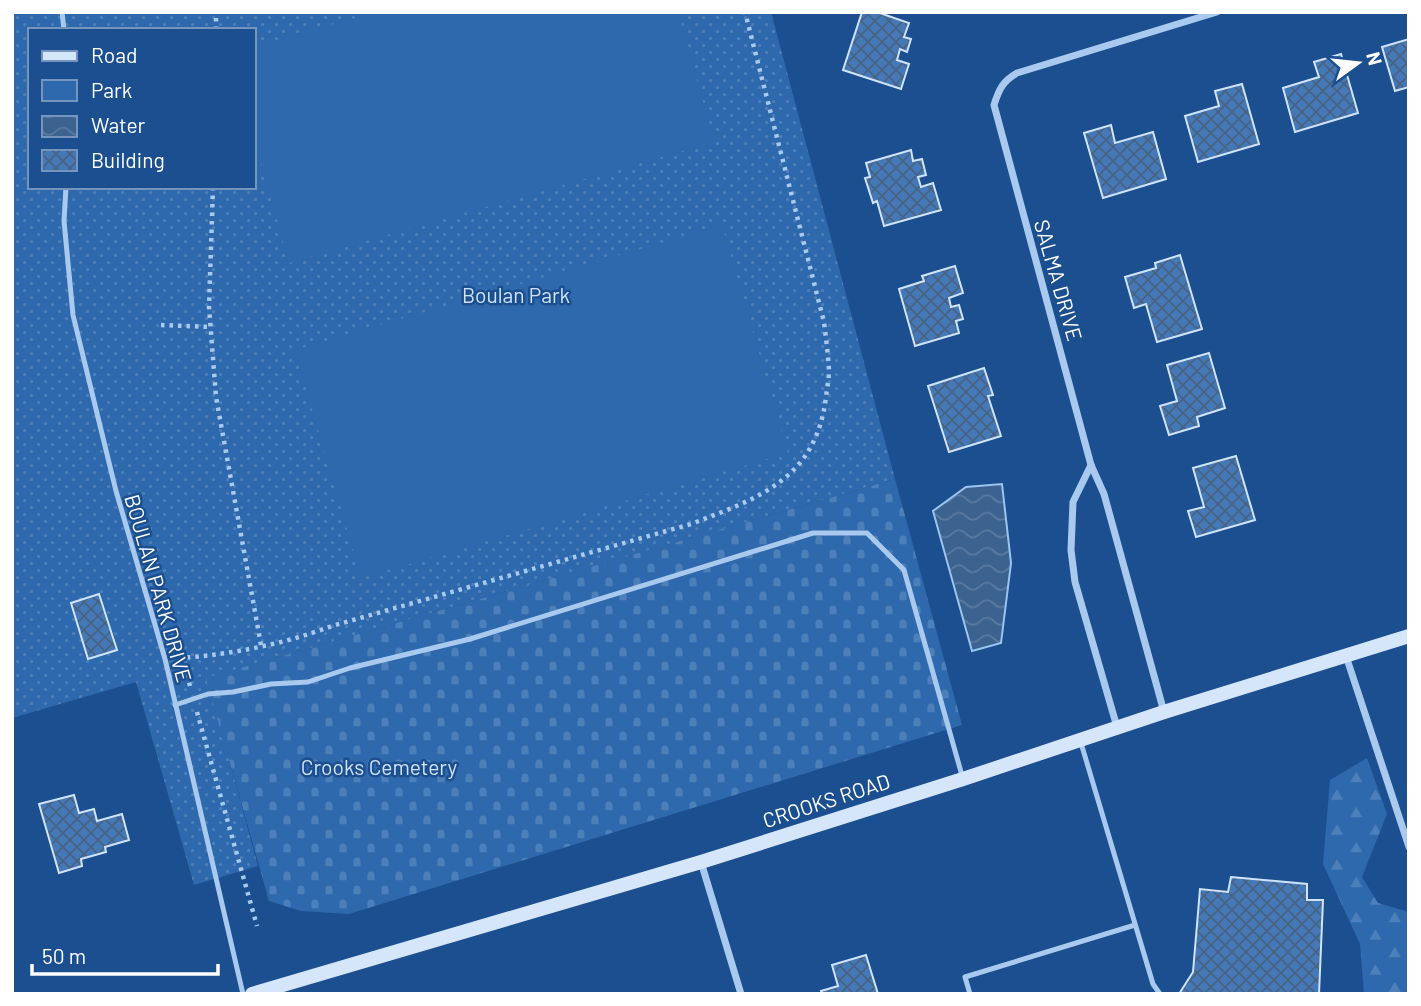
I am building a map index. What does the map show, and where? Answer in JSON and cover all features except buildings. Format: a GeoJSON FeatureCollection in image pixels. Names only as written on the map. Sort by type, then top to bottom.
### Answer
{"type":"FeatureCollection","features":[{"type":"Feature","properties":{"kind":"main road","name":"CROOKS ROAD"},"geometry":{"type":"LineString","coordinates":[[252,994],[701,862],[1117,727],[1409,636]]}},
{"type":"Feature","properties":{"kind":"street","name":"SALMA DRIVE"},"geometry":{"type":"LineString","coordinates":[[1164,712],[1104,494],[1091,465],[995,105],[1005,80],[1017,73],[1217,12]]}},
{"type":"Feature","properties":{"kind":"street"},"geometry":{"type":"LineString","coordinates":[[1091,465],[1073,502],[1071,550],[1075,582],[1117,727]]}},
{"type":"Feature","properties":{"kind":"street"},"geometry":{"type":"LineString","coordinates":[[1346,656],[1409,847]]}},
{"type":"Feature","properties":{"kind":"street"},"geometry":{"type":"LineString","coordinates":[[701,862],[741,994]]}},
{"type":"Feature","properties":{"kind":"lane","name":"BOULAN PARK DRIVE"},"geometry":{"type":"LineString","coordinates":[[66,189],[64,221],[73,315],[116,491],[165,659],[243,994]]}},
{"type":"Feature","properties":{"kind":"lane"},"geometry":{"type":"LineString","coordinates":[[174,705],[208,694],[271,684],[308,682],[350,668],[470,639],[813,533],[867,533],[904,570],[963,779]]}},
{"type":"Feature","properties":{"kind":"lane"},"geometry":{"type":"LineString","coordinates":[[1080,740],[1153,984],[1160,994]]}},
{"type":"Feature","properties":{"kind":"lane"},"geometry":{"type":"LineString","coordinates":[[970,994],[965,977],[1135,925]]}},
{"type":"Feature","properties":{"kind":"path"},"geometry":{"type":"LineString","coordinates":[[257,926],[182,658],[211,656],[298,639],[332,626],[691,524],[744,504],[791,474],[811,449],[823,420],[829,372],[824,322],[745,12]]}},
{"type":"Feature","properties":{"kind":"path"},"geometry":{"type":"LineString","coordinates":[[213,189],[209,307],[216,397],[261,645]]}},
{"type":"Feature","properties":{"kind":"path"},"geometry":{"type":"LineString","coordinates":[[161,325],[211,327]]}},
{"type":"Feature","properties":{"kind":"green space","name":"Boulan Park"},"geometry":{"type":"Polygon","coordinates":[[[12,12],[771,12],[895,479],[207,678],[258,866],[194,885],[136,682],[12,718],[12,12]]]}},
{"type":"Feature","properties":{"kind":"green space"},"geometry":{"type":"Polygon","coordinates":[[[375,12],[678,12],[714,142],[289,263],[256,144],[256,46],[375,12]]]}},
{"type":"Feature","properties":{"kind":"green space"},"geometry":{"type":"Polygon","coordinates":[[[722,225],[788,453],[361,578],[295,350],[722,225]]]}},
{"type":"Feature","properties":{"kind":"green space","name":"Crooks Cemetery"},"geometry":{"type":"Polygon","coordinates":[[[895,479],[962,725],[349,914],[301,911],[269,901],[206,678],[895,479]]]}},
{"type":"Feature","properties":{"kind":"green space"},"geometry":{"type":"Polygon","coordinates":[[[1367,758],[1387,814],[1362,877],[1378,903],[1409,912],[1409,994],[1364,994],[1360,944],[1323,864],[1330,780],[1367,758]]]}},
{"type":"Feature","properties":{"kind":"water"},"geometry":{"type":"Polygon","coordinates":[[[1002,484],[1011,563],[1001,643],[972,651],[933,511],[966,487],[1002,484]]]}}]}
